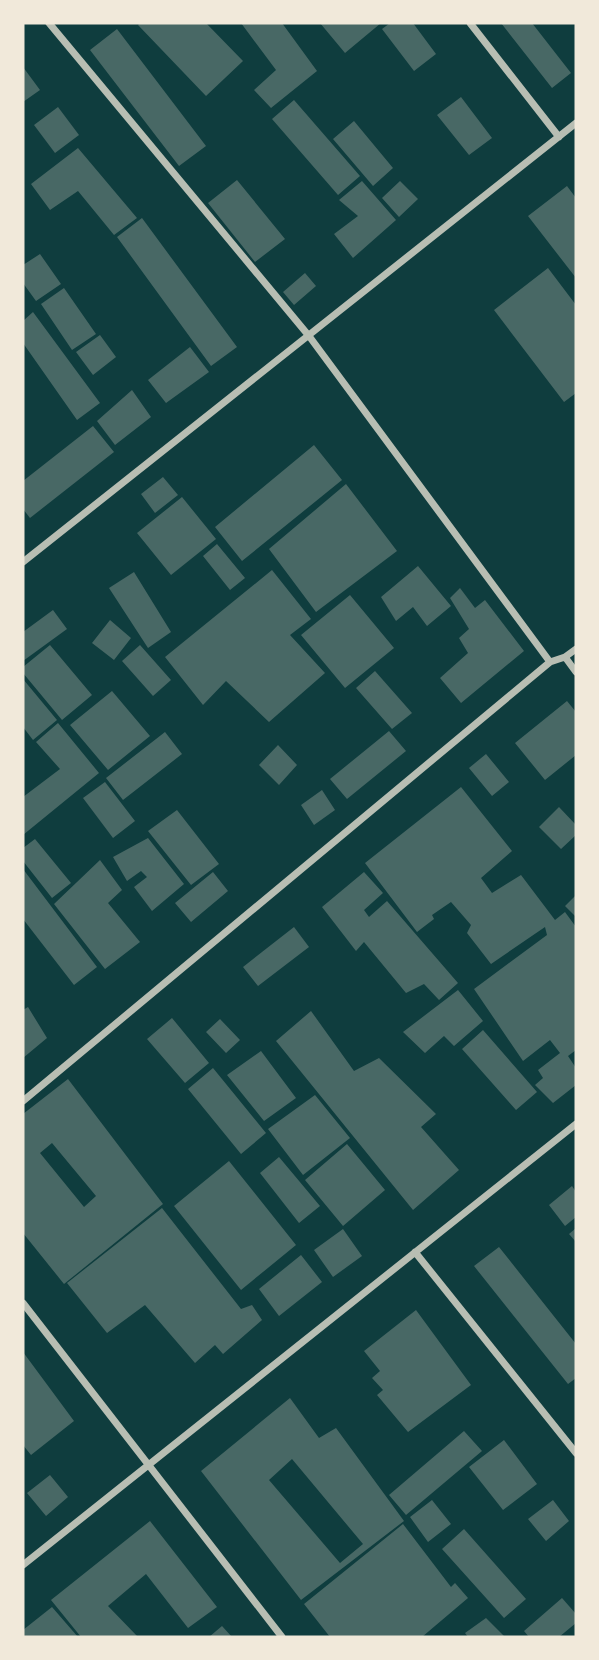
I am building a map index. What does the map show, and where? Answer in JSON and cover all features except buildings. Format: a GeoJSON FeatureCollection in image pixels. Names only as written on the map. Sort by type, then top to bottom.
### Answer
{"type":"FeatureCollection","features":[{"type":"Feature","properties":{"kind":"street"},"geometry":{"type":"LineString","coordinates":[[48,23],[309,336],[550,663]]}},
{"type":"Feature","properties":{"kind":"street"},"geometry":{"type":"LineString","coordinates":[[470,23],[559,137]]}},
{"type":"Feature","properties":{"kind":"street"},"geometry":{"type":"LineString","coordinates":[[24,557],[309,336],[576,123]]}},
{"type":"Feature","properties":{"kind":"street"},"geometry":{"type":"LineString","coordinates":[[23,1101],[550,663],[576,649]]}},
{"type":"Feature","properties":{"kind":"street"},"geometry":{"type":"LineString","coordinates":[[565,657],[576,672]]}},
{"type":"Feature","properties":{"kind":"street"},"geometry":{"type":"LineString","coordinates":[[23,1565],[576,1124]]}},
{"type":"Feature","properties":{"kind":"street"},"geometry":{"type":"LineString","coordinates":[[415,1252],[576,1453]]}},
{"type":"Feature","properties":{"kind":"street"},"geometry":{"type":"LineString","coordinates":[[23,1303],[282,1637]]}}]}
